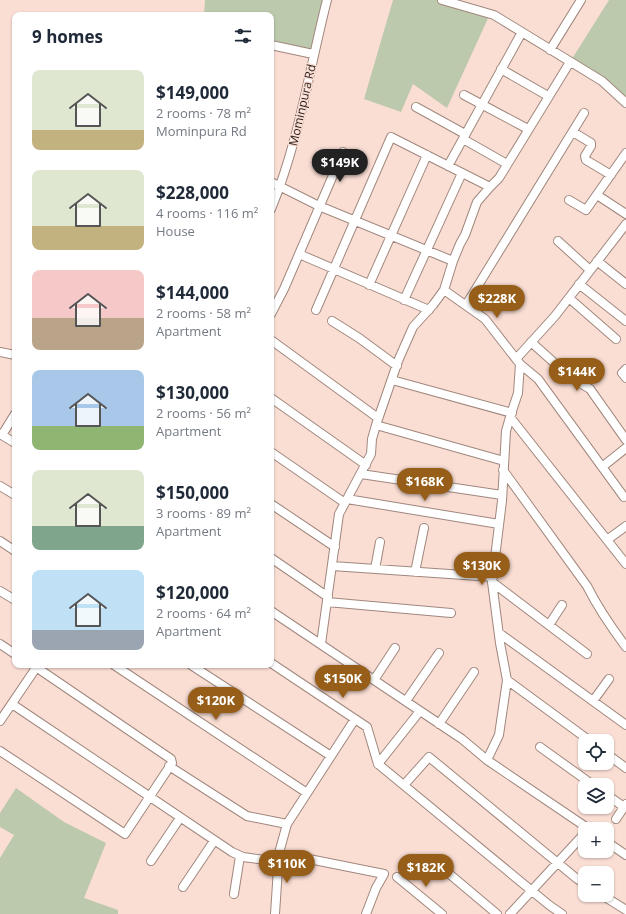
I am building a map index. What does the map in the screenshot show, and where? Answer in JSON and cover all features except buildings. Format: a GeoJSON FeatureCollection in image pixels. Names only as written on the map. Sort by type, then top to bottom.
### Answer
{"type":"FeatureCollection","features":[{"type":"Feature","properties":{"kind":"street","name":"Mominpura Rd"},"geometry":{"type":"LineString","coordinates":[[274,202],[285,174],[311,72],[313,54],[327,0]]}},
{"type":"Feature","properties":{"kind":"street"},"geometry":{"type":"LineString","coordinates":[[442,0],[494,15],[602,81],[626,103]]}},
{"type":"Feature","properties":{"kind":"street"},"geometry":{"type":"LineString","coordinates":[[550,50],[581,0]]}},
{"type":"Feature","properties":{"kind":"street"},"geometry":{"type":"LineString","coordinates":[[448,166],[522,32]]}},
{"type":"Feature","properties":{"kind":"street"},"geometry":{"type":"LineString","coordinates":[[274,46],[313,54]]}},
{"type":"Feature","properties":{"kind":"street"},"geometry":{"type":"LineString","coordinates":[[321,644],[339,514],[371,454],[372,439],[377,421],[397,366],[414,327],[444,290],[453,261],[477,202],[499,178],[570,62]]}},
{"type":"Feature","properties":{"kind":"street"},"geometry":{"type":"LineString","coordinates":[[501,69],[548,96]]}},
{"type":"Feature","properties":{"kind":"street"},"geometry":{"type":"LineString","coordinates":[[464,95],[528,129]]}},
{"type":"Feature","properties":{"kind":"street"},"geometry":{"type":"LineString","coordinates":[[416,107],[507,164]]}},
{"type":"Feature","properties":{"kind":"street"},"geometry":{"type":"LineString","coordinates":[[466,305],[584,113]]}},
{"type":"Feature","properties":{"kind":"street"},"geometry":{"type":"LineString","coordinates":[[573,132],[591,143],[591,146],[585,156],[586,160],[611,175]]}},
{"type":"Feature","properties":{"kind":"street"},"geometry":{"type":"LineString","coordinates":[[316,310],[335,270],[391,137],[490,187]]}},
{"type":"Feature","properties":{"kind":"street"},"geometry":{"type":"LineString","coordinates":[[274,308],[284,289],[343,152]]}},
{"type":"Feature","properties":{"kind":"street"},"geometry":{"type":"LineString","coordinates":[[569,200],[586,210],[626,153]]}},
{"type":"Feature","properties":{"kind":"street"},"geometry":{"type":"LineString","coordinates":[[369,285],[426,155]]}},
{"type":"Feature","properties":{"kind":"street"},"geometry":{"type":"LineString","coordinates":[[404,300],[462,173]]}},
{"type":"Feature","properties":{"kind":"street"},"geometry":{"type":"LineString","coordinates":[[274,183],[319,206],[453,261]]}},
{"type":"Feature","properties":{"kind":"street"},"geometry":{"type":"LineString","coordinates":[[597,195],[626,214]]}},
{"type":"Feature","properties":{"kind":"street"},"geometry":{"type":"LineString","coordinates":[[487,760],[499,735],[507,680],[492,580],[500,524],[506,431],[518,393],[518,362],[531,342],[569,298],[625,228]]}},
{"type":"Feature","properties":{"kind":"street"},"geometry":{"type":"LineString","coordinates":[[558,241],[590,270]]}},
{"type":"Feature","properties":{"kind":"street"},"geometry":{"type":"LineString","coordinates":[[298,254],[429,310]]}},
{"type":"Feature","properties":{"kind":"street"},"geometry":{"type":"LineString","coordinates":[[598,261],[626,284]]}},
{"type":"Feature","properties":{"kind":"street"},"geometry":{"type":"LineString","coordinates":[[580,284],[626,321]]}},
{"type":"Feature","properties":{"kind":"street"},"geometry":{"type":"LineString","coordinates":[[444,290],[485,319],[518,362],[538,379],[624,497]]}},
{"type":"Feature","properties":{"kind":"street"},"geometry":{"type":"LineString","coordinates":[[569,298],[616,339]]}},
{"type":"Feature","properties":{"kind":"street"},"geometry":{"type":"LineString","coordinates":[[332,321],[359,338],[367,346],[397,366]]}},
{"type":"Feature","properties":{"kind":"street"},"geometry":{"type":"LineString","coordinates":[[274,342],[377,421],[504,461]]}},
{"type":"Feature","properties":{"kind":"street"},"geometry":{"type":"LineString","coordinates":[[531,342],[569,376],[590,389],[626,440]]}},
{"type":"Feature","properties":{"kind":"street"},"geometry":{"type":"LineString","coordinates":[[0,352],[12,354]]}},
{"type":"Feature","properties":{"kind":"street"},"geometry":{"type":"LineString","coordinates":[[626,368],[622,372],[626,378]]}},
{"type":"Feature","properties":{"kind":"street"},"geometry":{"type":"LineString","coordinates":[[392,380],[511,415],[626,564]]}},
{"type":"Feature","properties":{"kind":"street"},"geometry":{"type":"LineString","coordinates":[[274,400],[366,465]]}},
{"type":"Feature","properties":{"kind":"street"},"geometry":{"type":"LineString","coordinates":[[12,418],[1,434],[12,441]]}},
{"type":"Feature","properties":{"kind":"street"},"geometry":{"type":"LineString","coordinates":[[602,467],[626,448]]}},
{"type":"Feature","properties":{"kind":"street"},"geometry":{"type":"LineString","coordinates":[[274,454],[346,501],[500,524]]}},
{"type":"Feature","properties":{"kind":"street"},"geometry":{"type":"LineString","coordinates":[[503,470],[587,586],[607,622],[626,647]]}},
{"type":"Feature","properties":{"kind":"street"},"geometry":{"type":"LineString","coordinates":[[361,474],[502,495]]}},
{"type":"Feature","properties":{"kind":"street"},"geometry":{"type":"LineString","coordinates":[[0,486],[12,494]]}},
{"type":"Feature","properties":{"kind":"street"},"geometry":{"type":"LineString","coordinates":[[274,506],[334,547]]}},
{"type":"Feature","properties":{"kind":"street"},"geometry":{"type":"LineString","coordinates":[[608,540],[626,526]]}},
{"type":"Feature","properties":{"kind":"street"},"geometry":{"type":"LineString","coordinates":[[415,572],[424,528]]}},
{"type":"Feature","properties":{"kind":"street"},"geometry":{"type":"LineString","coordinates":[[0,541],[12,549]]}},
{"type":"Feature","properties":{"kind":"street"},"geometry":{"type":"LineString","coordinates":[[375,569],[380,542]]}},
{"type":"Feature","properties":{"kind":"street"},"geometry":{"type":"LineString","coordinates":[[274,560],[328,600],[450,613]]}},
{"type":"Feature","properties":{"kind":"street"},"geometry":{"type":"LineString","coordinates":[[332,566],[415,572],[492,580],[587,654]]}},
{"type":"Feature","properties":{"kind":"street"},"geometry":{"type":"LineString","coordinates":[[0,591],[12,598]]}},
{"type":"Feature","properties":{"kind":"street"},"geometry":{"type":"LineString","coordinates":[[549,625],[562,605]]}},
{"type":"Feature","properties":{"kind":"street"},"geometry":{"type":"LineString","coordinates":[[274,613],[406,701],[487,760],[579,822]]}},
{"type":"Feature","properties":{"kind":"street"},"geometry":{"type":"LineString","coordinates":[[499,633],[626,725]]}},
{"type":"Feature","properties":{"kind":"street"},"geometry":{"type":"LineString","coordinates":[[0,644],[12,652]]}},
{"type":"Feature","properties":{"kind":"street"},"geometry":{"type":"LineString","coordinates":[[374,680],[395,648]]}},
{"type":"Feature","properties":{"kind":"street"},"geometry":{"type":"LineString","coordinates":[[406,701],[439,653]]}},
{"type":"Feature","properties":{"kind":"street"},"geometry":{"type":"LineString","coordinates":[[274,665],[367,727],[378,764],[531,891],[562,914]]}},
{"type":"Feature","properties":{"kind":"street"},"geometry":{"type":"LineString","coordinates":[[0,721],[34,668]]}},
{"type":"Feature","properties":{"kind":"street"},"geometry":{"type":"LineString","coordinates":[[0,751],[125,834],[172,761],[38,668]]}},
{"type":"Feature","properties":{"kind":"street"},"geometry":{"type":"LineString","coordinates":[[119,668],[307,793]]}},
{"type":"Feature","properties":{"kind":"street"},"geometry":{"type":"LineString","coordinates":[[196,668],[331,756]]}},
{"type":"Feature","properties":{"kind":"street"},"geometry":{"type":"LineString","coordinates":[[439,724],[474,672]]}},
{"type":"Feature","properties":{"kind":"street"},"geometry":{"type":"LineString","coordinates":[[507,680],[580,734]]}},
{"type":"Feature","properties":{"kind":"street"},"geometry":{"type":"LineString","coordinates":[[593,701],[609,680]]}},
{"type":"Feature","properties":{"kind":"street"},"geometry":{"type":"LineString","coordinates":[[12,704],[180,818],[240,856],[278,862]]}},
{"type":"Feature","properties":{"kind":"street"},"geometry":{"type":"LineString","coordinates":[[378,764],[420,711]]}},
{"type":"Feature","properties":{"kind":"street"},"geometry":{"type":"LineString","coordinates":[[275,914],[279,853],[287,824],[355,719]]}},
{"type":"Feature","properties":{"kind":"street"},"geometry":{"type":"LineString","coordinates":[[540,747],[583,778]]}},
{"type":"Feature","properties":{"kind":"street"},"geometry":{"type":"LineString","coordinates":[[404,785],[429,757],[578,879]]}},
{"type":"Feature","properties":{"kind":"street"},"geometry":{"type":"LineString","coordinates":[[614,759],[626,768]]}},
{"type":"Feature","properties":{"kind":"street"},"geometry":{"type":"LineString","coordinates":[[169,766],[247,816],[287,824]]}},
{"type":"Feature","properties":{"kind":"street"},"geometry":{"type":"LineString","coordinates":[[614,799],[625,806],[616,819]]}},
{"type":"Feature","properties":{"kind":"street"},"geometry":{"type":"LineString","coordinates":[[151,862],[180,818]]}},
{"type":"Feature","properties":{"kind":"street"},"geometry":{"type":"LineString","coordinates":[[183,887],[214,840]]}},
{"type":"Feature","properties":{"kind":"street"},"geometry":{"type":"LineString","coordinates":[[510,914],[578,841]]}},
{"type":"Feature","properties":{"kind":"street"},"geometry":{"type":"LineString","coordinates":[[614,847],[626,855]]}},
{"type":"Feature","properties":{"kind":"street"},"geometry":{"type":"LineString","coordinates":[[279,853],[384,874],[366,914]]}},
{"type":"Feature","properties":{"kind":"street"},"geometry":{"type":"LineString","coordinates":[[234,894],[240,856]]}},
{"type":"Feature","properties":{"kind":"street"},"geometry":{"type":"LineString","coordinates":[[434,861],[497,914]]}},
{"type":"Feature","properties":{"kind":"street"},"geometry":{"type":"LineString","coordinates":[[397,877],[442,914]]}},
{"type":"Feature","properties":{"kind":"street"},"geometry":{"type":"LineString","coordinates":[[612,902],[626,911],[624,914]]}},
{"type":"Feature","properties":{"kind":"green space"},"geometry":{"type":"Polygon","coordinates":[[[205,0],[327,0],[313,54],[274,46],[274,12],[204,12],[205,0]]]}},
{"type":"Feature","properties":{"kind":"green space"},"geometry":{"type":"Polygon","coordinates":[[[393,0],[442,0],[490,14],[447,108],[413,84],[401,112],[364,99],[393,0]]]}},
{"type":"Feature","properties":{"kind":"green space"},"geometry":{"type":"Polygon","coordinates":[[[609,0],[626,0],[626,103],[570,62],[609,0]]]}},
{"type":"Feature","properties":{"kind":"green space"},"geometry":{"type":"Polygon","coordinates":[[[16,788],[64,822],[106,843],[84,898],[118,910],[118,914],[0,914],[0,858],[14,835],[0,827],[0,813],[16,788]]]}}]}
